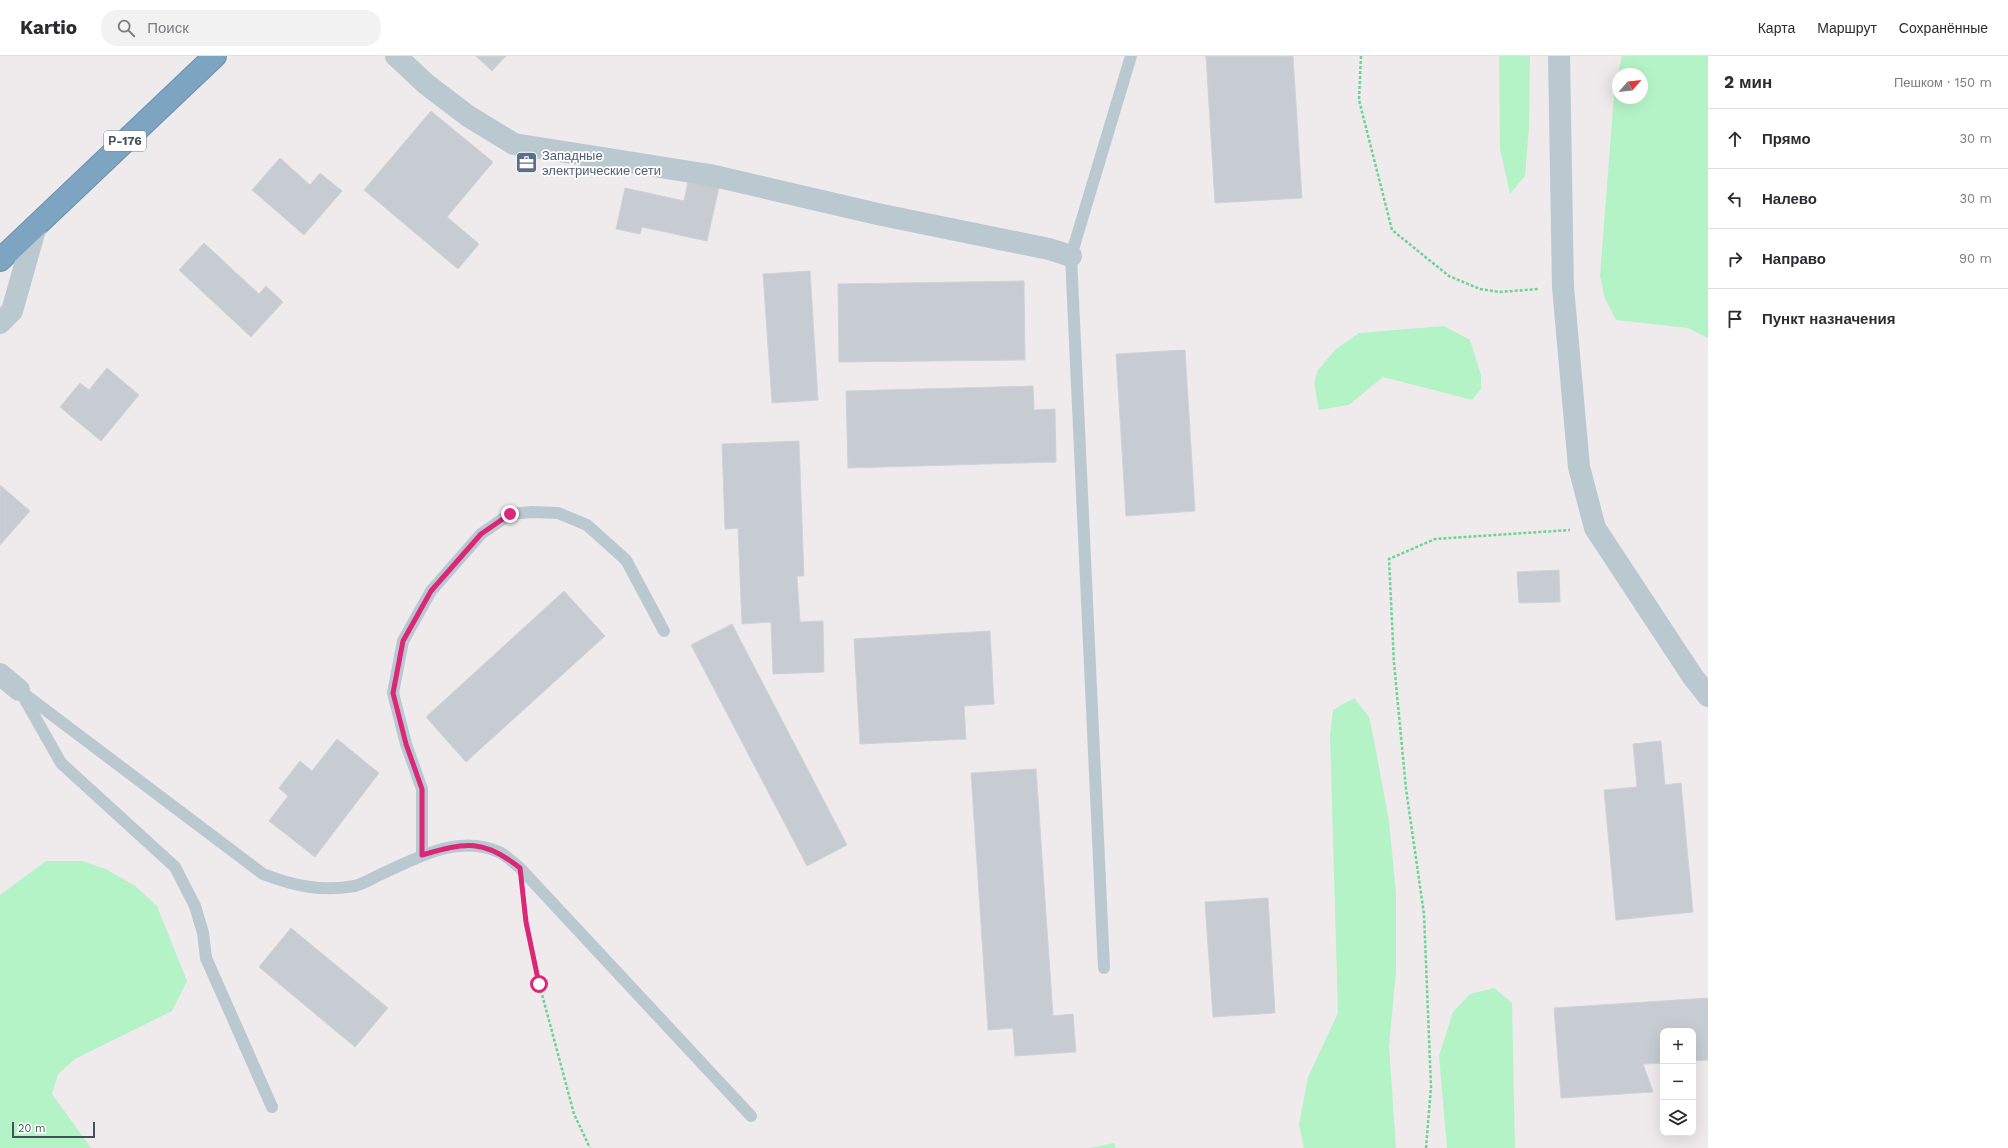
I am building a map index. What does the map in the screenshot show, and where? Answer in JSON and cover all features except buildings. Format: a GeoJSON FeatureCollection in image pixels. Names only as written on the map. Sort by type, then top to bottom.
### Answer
{"type":"FeatureCollection","features":[{"type":"Feature","properties":{"kind":"highway","name":"Р-176"},"geometry":{"type":"LineString","coordinates":[[0,260],[215,56]]}},
{"type":"Feature","properties":{"kind":"street"},"geometry":{"type":"LineString","coordinates":[[396,56],[426,84],[450,102],[514,144],[710,175],[882,215],[1049,249],[1071,256]]}},
{"type":"Feature","properties":{"kind":"street"},"geometry":{"type":"LineString","coordinates":[[1559,56],[1563,287],[1579,467],[1595,528],[1693,677],[1708,696]]}},
{"type":"Feature","properties":{"kind":"street"},"geometry":{"type":"LineString","coordinates":[[0,323],[12,311],[36,226]]}},
{"type":"Feature","properties":{"kind":"street"},"geometry":{"type":"LineString","coordinates":[[0,674],[20,690]]}},
{"type":"Feature","properties":{"kind":"lane"},"geometry":{"type":"LineString","coordinates":[[1104,968],[1071,256],[1131,56]]}},
{"type":"Feature","properties":{"kind":"lane"},"geometry":{"type":"LineString","coordinates":[[422,855],[422,789],[406,744],[393,693],[403,641],[406,634],[431,591],[481,534],[510,514],[532,512],[558,513],[587,525],[626,560],[664,631]]}},
{"type":"Feature","properties":{"kind":"lane"},"geometry":{"type":"LineString","coordinates":[[20,690],[263,874],[291,885],[322,889],[356,885],[422,855],[453,846],[480,845],[502,854],[520,868],[751,1116]]}},
{"type":"Feature","properties":{"kind":"lane"},"geometry":{"type":"LineString","coordinates":[[20,690],[60,763],[175,867],[196,906],[206,958],[272,1107]]}},
{"type":"Feature","properties":{"kind":"path"},"geometry":{"type":"LineString","coordinates":[[1361,56],[1359,100],[1392,230],[1449,276],[1480,289],[1499,292],[1563,287]]}},
{"type":"Feature","properties":{"kind":"path"},"geometry":{"type":"LineString","coordinates":[[1426,1148],[1431,1087],[1424,914],[1406,789],[1394,662],[1389,560],[1435,539],[1595,528]]}},
{"type":"Feature","properties":{"kind":"path"},"geometry":{"type":"LineString","coordinates":[[520,868],[526,922],[539,984],[574,1114],[590,1148]]}},
{"type":"Feature","properties":{"kind":"green space"},"geometry":{"type":"Polygon","coordinates":[[[1499,56],[1530,56],[1529,127],[1525,176],[1510,194],[1500,149],[1499,56]]]}},
{"type":"Feature","properties":{"kind":"green space"},"geometry":{"type":"Polygon","coordinates":[[[1622,56],[1708,56],[1708,338],[1688,328],[1616,320],[1605,299],[1600,276],[1613,104],[1648,104],[1648,68],[1619,68],[1622,56]]]}},
{"type":"Feature","properties":{"kind":"green space"},"geometry":{"type":"Polygon","coordinates":[[[1444,326],[1470,340],[1481,375],[1481,389],[1472,400],[1383,377],[1349,405],[1319,410],[1314,383],[1318,370],[1336,349],[1359,333],[1444,326]]]}},
{"type":"Feature","properties":{"kind":"green space"},"geometry":{"type":"Polygon","coordinates":[[[1354,698],[1369,717],[1374,740],[1389,821],[1396,893],[1396,972],[1389,1046],[1396,1148],[1304,1148],[1299,1125],[1308,1077],[1338,1013],[1330,735],[1333,710],[1354,698]]]}},
{"type":"Feature","properties":{"kind":"green space"},"geometry":{"type":"Polygon","coordinates":[[[46,861],[82,861],[106,869],[135,886],[157,906],[187,981],[172,1011],[75,1059],[58,1074],[52,1094],[91,1148],[0,1148],[0,895],[46,861]]]}},
{"type":"Feature","properties":{"kind":"green space"},"geometry":{"type":"Polygon","coordinates":[[[1494,988],[1512,1003],[1515,1148],[1447,1148],[1439,1056],[1453,1012],[1470,994],[1494,988]]]}},
{"type":"Feature","properties":{"kind":"green space"},"geometry":{"type":"Polygon","coordinates":[[[1114,1143],[1116,1148],[1088,1148],[1114,1143]]]}},
{"type":"Feature","properties":{"kind":"place","name":"Западные электрические сети"},"geometry":{"type":"Point","coordinates":[526,162]}},
{"type":"Feature","properties":{"kind":"route"},"geometry":{"type":"LineString","coordinates":[[510,514],[481,534],[431,591],[403,641],[393,693],[406,744],[422,789],[422,855],[453,846],[480,845],[502,854],[520,868],[526,922],[539,984]]}}]}
